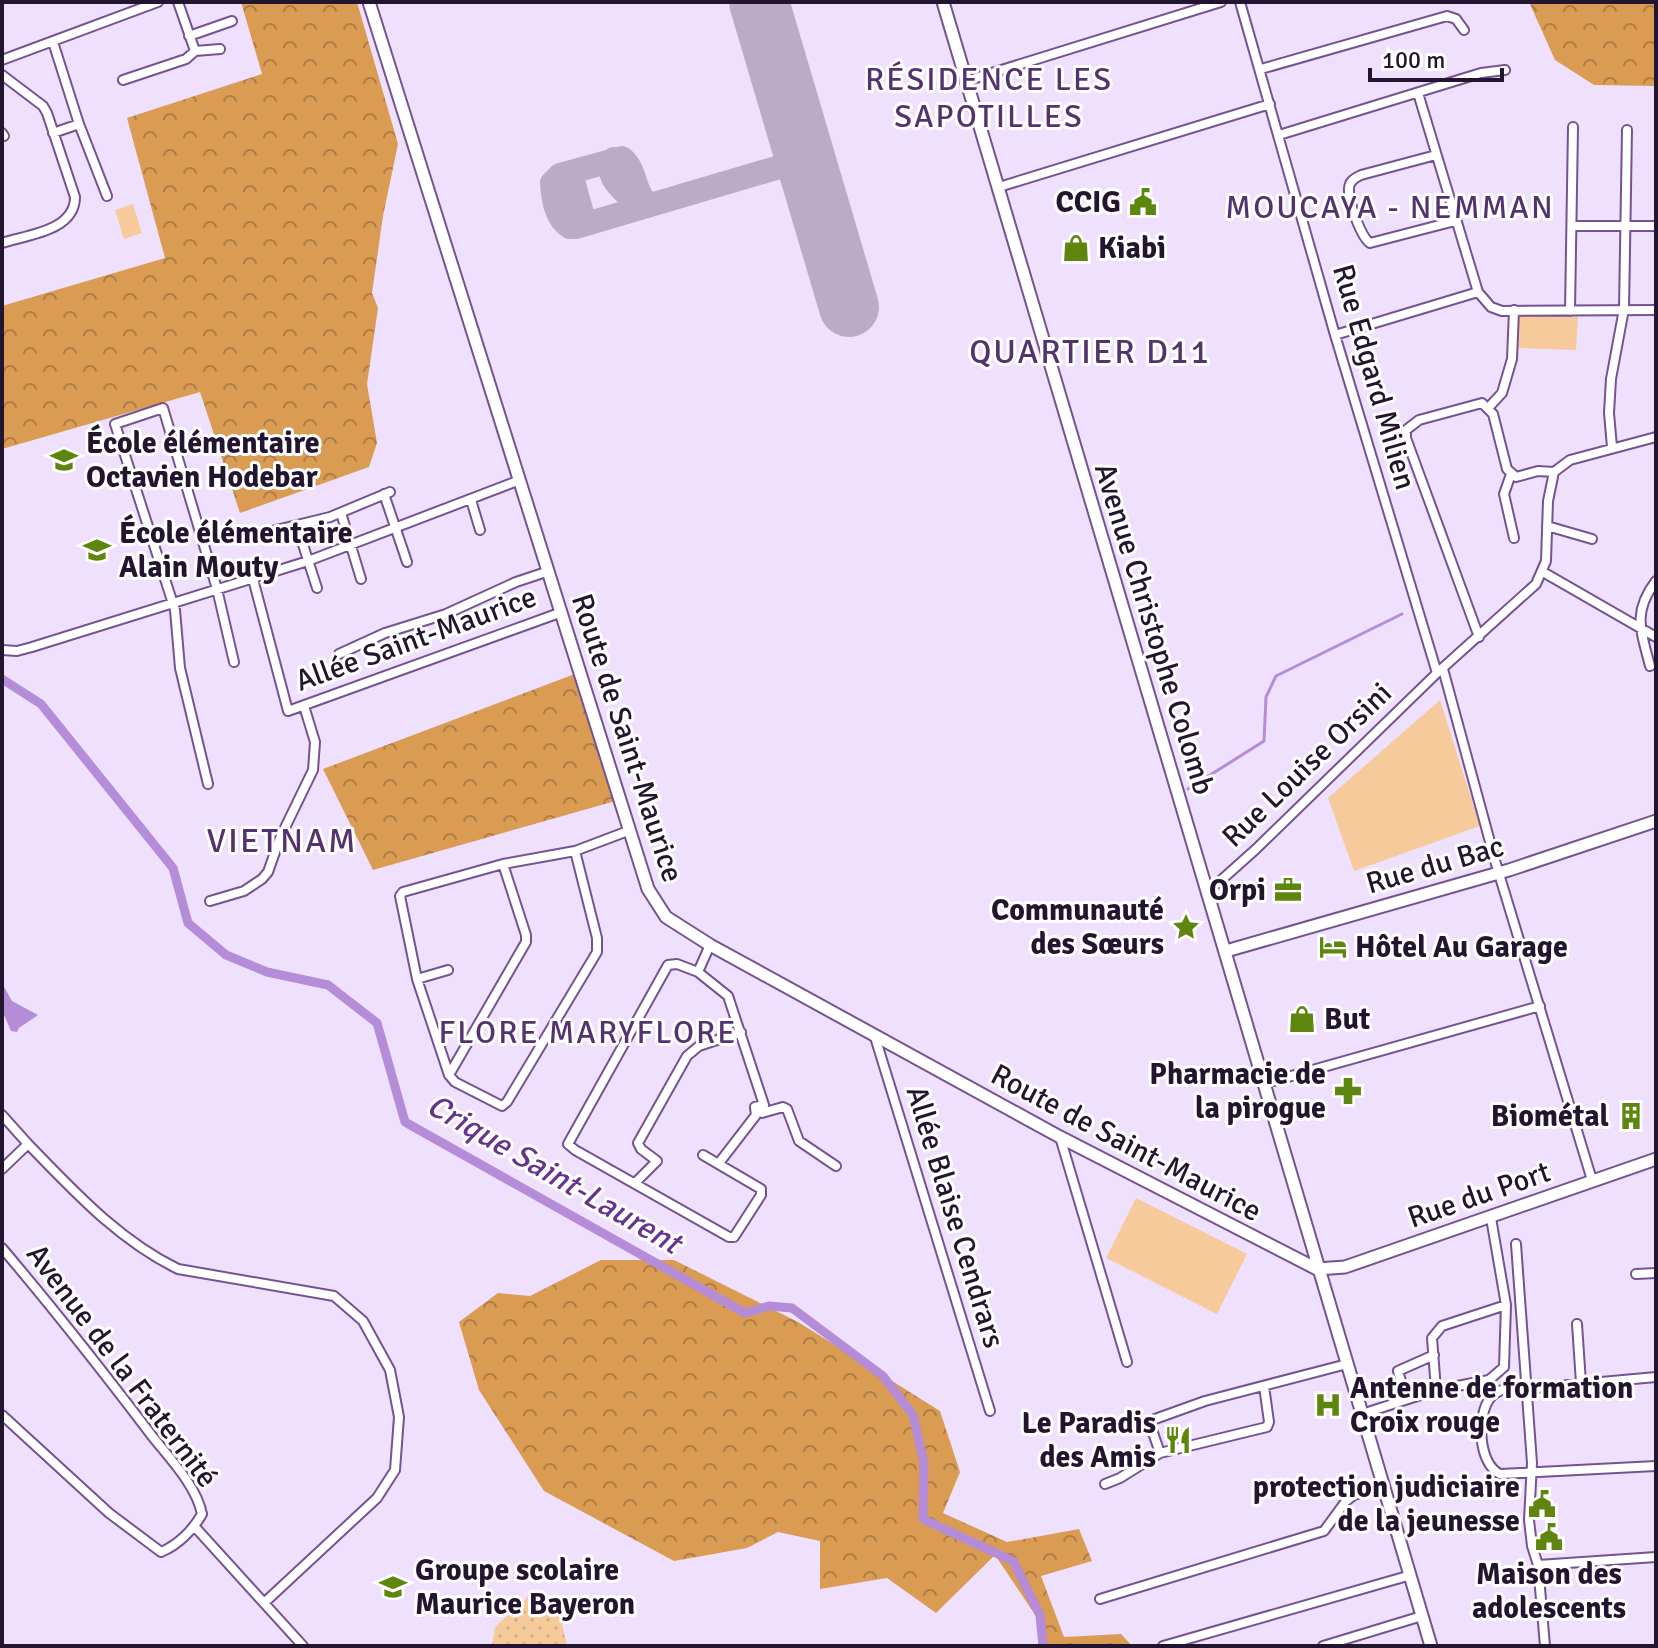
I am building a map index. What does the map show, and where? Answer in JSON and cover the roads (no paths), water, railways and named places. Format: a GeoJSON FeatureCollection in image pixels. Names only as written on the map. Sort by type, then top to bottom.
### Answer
{"type":"FeatureCollection","features":[{"type":"Feature","properties":{"kind":"street"},"geometry":{"type":"LineString","coordinates":[[2,60],[158,2]]}},
{"type":"Feature","properties":{"kind":"street"},"geometry":{"type":"LineString","coordinates":[[178,2],[195,51]]}},
{"type":"Feature","properties":{"kind":"street","name":"Route de Saint-Maurice"},"geometry":{"type":"LineString","coordinates":[[369,2],[628,831],[654,902],[673,923],[875,1037],[1060,1137],[1317,1269]]}},
{"type":"Feature","properties":{"kind":"street","name":"Avenue Christophe Colomb"},"geometry":{"type":"LineString","coordinates":[[943,2],[1431,1646]]}},
{"type":"Feature","properties":{"kind":"street"},"geometry":{"type":"LineString","coordinates":[[966,81],[1221,2]]}},
{"type":"Feature","properties":{"kind":"street","name":"Rue Edgard Milien"},"geometry":{"type":"LineString","coordinates":[[1240,2],[1335,335],[1440,671],[1592,1180]]}},
{"type":"Feature","properties":{"kind":"street"},"geometry":{"type":"LineString","coordinates":[[1261,69],[1447,16],[1456,19],[1464,30]]}},
{"type":"Feature","properties":{"kind":"street"},"geometry":{"type":"LineString","coordinates":[[189,36],[232,21]]}},
{"type":"Feature","properties":{"kind":"street"},"geometry":{"type":"LineString","coordinates":[[53,42],[79,124],[107,196]]}},
{"type":"Feature","properties":{"kind":"street"},"geometry":{"type":"LineString","coordinates":[[123,80],[186,59],[195,51],[220,49]]}},
{"type":"Feature","properties":{"kind":"street"},"geometry":{"type":"LineString","coordinates":[[1279,135],[1481,73],[1505,70]]}},
{"type":"Feature","properties":{"kind":"street"},"geometry":{"type":"LineString","coordinates":[[2,75],[43,106],[75,197],[72,213],[55,227],[2,243]]}},
{"type":"Feature","properties":{"kind":"street"},"geometry":{"type":"LineString","coordinates":[[1418,93],[1478,292],[1491,307],[1514,310],[1656,310]]}},
{"type":"Feature","properties":{"kind":"street"},"geometry":{"type":"LineString","coordinates":[[999,187],[1270,104]]}},
{"type":"Feature","properties":{"kind":"street"},"geometry":{"type":"LineString","coordinates":[[53,133],[79,124]]}},
{"type":"Feature","properties":{"kind":"street"},"geometry":{"type":"LineString","coordinates":[[1570,311],[1573,127]]}},
{"type":"Feature","properties":{"kind":"street"},"geometry":{"type":"LineString","coordinates":[[1612,447],[1609,413],[1611,379],[1624,309],[1627,130]]}},
{"type":"Feature","properties":{"kind":"street"},"geometry":{"type":"LineString","coordinates":[[1436,155],[1361,175],[1351,182],[1349,191],[1361,233],[1370,243],[1455,221]]}},
{"type":"Feature","properties":{"kind":"street"},"geometry":{"type":"LineString","coordinates":[[1572,226],[1656,226]]}},
{"type":"Feature","properties":{"kind":"street"},"geometry":{"type":"LineString","coordinates":[[1335,335],[1478,292]]}},
{"type":"Feature","properties":{"kind":"street"},"geometry":{"type":"LineString","coordinates":[[1489,407],[1502,393],[1512,359],[1514,310]]}},
{"type":"Feature","properties":{"kind":"street"},"geometry":{"type":"LineString","coordinates":[[1479,637],[1405,432],[1410,425],[1479,404],[1489,407],[1507,469],[1516,477],[1538,471],[1554,472],[1570,460],[1656,437]]}},
{"type":"Feature","properties":{"kind":"street"},"geometry":{"type":"LineString","coordinates":[[208,784],[180,668],[173,603],[115,424],[163,408],[217,589],[234,662]]}},
{"type":"Feature","properties":{"kind":"street"},"geometry":{"type":"LineString","coordinates":[[1554,472],[1548,501],[1543,572],[1656,637]]}},
{"type":"Feature","properties":{"kind":"street"},"geometry":{"type":"LineString","coordinates":[[1511,474],[1504,494],[1514,538]]}},
{"type":"Feature","properties":{"kind":"street"},"geometry":{"type":"LineString","coordinates":[[2,650],[17,651],[32,647],[308,561],[396,530],[520,480]]}},
{"type":"Feature","properties":{"kind":"street"},"geometry":{"type":"LineString","coordinates":[[248,537],[341,513],[387,493],[407,562]]}},
{"type":"Feature","properties":{"kind":"street"},"geometry":{"type":"LineString","coordinates":[[471,500],[480,530]]}},
{"type":"Feature","properties":{"kind":"street"},"geometry":{"type":"LineString","coordinates":[[341,513],[361,579]]}},
{"type":"Feature","properties":{"kind":"street"},"geometry":{"type":"LineString","coordinates":[[297,526],[317,588]]}},
{"type":"Feature","properties":{"kind":"street"},"geometry":{"type":"LineString","coordinates":[[1547,526],[1592,539]]}},
{"type":"Feature","properties":{"kind":"street"},"geometry":{"type":"LineString","coordinates":[[339,654],[385,633],[446,614],[516,582],[549,571]]}},
{"type":"Feature","properties":{"kind":"street","name":"Rue Louise Orsini"},"geometry":{"type":"LineString","coordinates":[[1206,889],[1218,883],[1256,849],[1440,671],[1530,590],[1543,572]]}},
{"type":"Feature","properties":{"kind":"street","name":"Allée Saint-Maurice"},"geometry":{"type":"LineString","coordinates":[[253,579],[288,711],[562,612]]}},
{"type":"Feature","properties":{"kind":"street"},"geometry":{"type":"LineString","coordinates":[[1650,666],[1640,627],[1641,607],[1656,581]]}},
{"type":"Feature","properties":{"kind":"street"},"geometry":{"type":"LineString","coordinates":[[210,901],[244,891],[268,872],[280,838],[313,770],[315,742],[304,706]]}},
{"type":"Feature","properties":{"kind":"street","name":"Rue du Bac"},"geometry":{"type":"LineString","coordinates":[[1226,951],[1499,872],[1656,821]]}},
{"type":"Feature","properties":{"kind":"street"},"geometry":{"type":"LineString","coordinates":[[575,851],[597,938],[596,956],[504,1105],[498,1104],[455,1082],[449,1075],[417,979],[400,896],[403,892],[503,864],[575,851],[628,831]]}},
{"type":"Feature","properties":{"kind":"street"},"geometry":{"type":"LineString","coordinates":[[449,1075],[526,942],[503,864]]}},
{"type":"Feature","properties":{"kind":"street"},"geometry":{"type":"LineString","coordinates":[[698,972],[710,945]]}},
{"type":"Feature","properties":{"kind":"street"},"geometry":{"type":"LineString","coordinates":[[703,1155],[758,1186],[761,1191],[734,1237],[572,1149],[568,1141],[667,968],[675,963],[698,972],[728,996],[764,1105],[755,1107]]}},
{"type":"Feature","properties":{"kind":"street"},"geometry":{"type":"LineString","coordinates":[[417,979],[448,970]]}},
{"type":"Feature","properties":{"kind":"street"},"geometry":{"type":"LineString","coordinates":[[1263,1084],[1540,1006]]}},
{"type":"Feature","properties":{"kind":"street"},"geometry":{"type":"LineString","coordinates":[[635,1183],[657,1161],[640,1148],[639,1141],[687,1056],[699,1046],[741,1032]]}},
{"type":"Feature","properties":{"kind":"street","name":"Allée Blaise Cendrars"},"geometry":{"type":"LineString","coordinates":[[875,1037],[990,1411]]}},
{"type":"Feature","properties":{"kind":"street"},"geometry":{"type":"LineString","coordinates":[[719,1163],[756,1115],[755,1107]]}},
{"type":"Feature","properties":{"kind":"street"},"geometry":{"type":"LineString","coordinates":[[755,1107],[762,1113],[783,1107],[787,1109],[799,1141],[836,1166]]}},
{"type":"Feature","properties":{"kind":"street"},"geometry":{"type":"LineString","coordinates":[[2,1115],[98,1216],[165,1263],[178,1269],[334,1296],[363,1321],[390,1370],[399,1417],[395,1470],[377,1498],[264,1603]]}},
{"type":"Feature","properties":{"kind":"street"},"geometry":{"type":"LineString","coordinates":[[1060,1137],[1127,1362]]}},
{"type":"Feature","properties":{"kind":"street"},"geometry":{"type":"LineString","coordinates":[[2,1169],[28,1144]]}},
{"type":"Feature","properties":{"kind":"street","name":"Rue du Port"},"geometry":{"type":"LineString","coordinates":[[1317,1269],[1345,1267],[1656,1159]]}},
{"type":"Feature","properties":{"kind":"street"},"geometry":{"type":"LineString","coordinates":[[1362,1414],[1406,1398],[1489,1380],[1502,1370],[1505,1364],[1506,1305],[1491,1218]]}},
{"type":"Feature","properties":{"kind":"street"},"geometry":{"type":"LineString","coordinates":[[1516,1244],[1532,1474],[1529,1520],[1538,1565],[1545,1646]]}},
{"type":"Feature","properties":{"kind":"street","name":"Avenue de la Fraternité"},"geometry":{"type":"LineString","coordinates":[[2,1248],[75,1334],[199,1501],[202,1514],[195,1527]]}},
{"type":"Feature","properties":{"kind":"street"},"geometry":{"type":"LineString","coordinates":[[1636,1274],[1656,1273]]}},
{"type":"Feature","properties":{"kind":"street"},"geometry":{"type":"LineString","coordinates":[[1436,1390],[1433,1336],[1439,1328],[1506,1305]]}},
{"type":"Feature","properties":{"kind":"street"},"geometry":{"type":"LineString","coordinates":[[1577,1324],[1581,1383]]}},
{"type":"Feature","properties":{"kind":"street"},"geometry":{"type":"LineString","coordinates":[[1406,1398],[1398,1371],[1434,1355]]}},
{"type":"Feature","properties":{"kind":"street"},"geometry":{"type":"LineString","coordinates":[[1160,1453],[1150,1424],[1155,1419],[1205,1401],[1347,1364]]}},
{"type":"Feature","properties":{"kind":"street"},"geometry":{"type":"LineString","coordinates":[[1656,1377],[1508,1387],[1492,1396],[1484,1412],[1482,1435],[1487,1461],[1494,1471],[1504,1474],[1656,1466]]}},
{"type":"Feature","properties":{"kind":"street"},"geometry":{"type":"LineString","coordinates":[[1105,1484],[1160,1453],[1267,1427],[1264,1386]]}},
{"type":"Feature","properties":{"kind":"street"},"geometry":{"type":"LineString","coordinates":[[2,1415],[109,1513],[161,1552],[195,1527],[303,1646]]}},
{"type":"Feature","properties":{"kind":"street"},"geometry":{"type":"LineString","coordinates":[[1100,1599],[1324,1531],[1346,1501],[1354,1495],[1383,1486]]}},
{"type":"Feature","properties":{"kind":"street"},"geometry":{"type":"LineString","coordinates":[[1538,1565],[1656,1557]]}},
{"type":"Feature","properties":{"kind":"street"},"geometry":{"type":"LineString","coordinates":[[1163,1646],[1411,1575]]}},
{"type":"Feature","properties":{"kind":"street"},"geometry":{"type":"LineString","coordinates":[[1323,1646],[1422,1616]]}},
{"type":"Feature","properties":{"kind":"waterway"},"geometry":{"type":"LineString","coordinates":[[1188,789],[1264,741],[1266,697],[1276,676],[1402,614]]}},
{"type":"Feature","properties":{"kind":"waterway","name":"Crique Saint-Laurent"},"geometry":{"type":"LineString","coordinates":[[2,679],[41,704],[173,868],[188,923],[226,955],[267,972],[328,985],[377,1023],[405,1122],[745,1313],[769,1306],[792,1308],[883,1376],[913,1415],[924,1463],[923,1519],[1013,1561],[1040,1615],[1043,1646]]}},
{"type":"Feature","properties":{"kind":"place","name":"CCIG"},"geometry":{"type":"Point","coordinates":[1143,202]}},
{"type":"Feature","properties":{"kind":"place","name":"Kiabi"},"geometry":{"type":"Point","coordinates":[1076,248]}},
{"type":"Feature","properties":{"kind":"place","name":"École élémentaire Octavien Hodebar"},"geometry":{"type":"Point","coordinates":[64,460]}},
{"type":"Feature","properties":{"kind":"place","name":"École élémentaire Alain Mouty"},"geometry":{"type":"Point","coordinates":[97,550]}},
{"type":"Feature","properties":{"kind":"place","name":"Orpi"},"geometry":{"type":"Point","coordinates":[1288,890]}},
{"type":"Feature","properties":{"kind":"place","name":"Communauté des Sœurs"},"geometry":{"type":"Point","coordinates":[1186,927]}},
{"type":"Feature","properties":{"kind":"place","name":"Hôtel Au Garage"},"geometry":{"type":"Point","coordinates":[1333,947]}},
{"type":"Feature","properties":{"kind":"place","name":"But"},"geometry":{"type":"Point","coordinates":[1302,1019]}},
{"type":"Feature","properties":{"kind":"place","name":"Pharmacie de la pirogue"},"geometry":{"type":"Point","coordinates":[1348,1091]}},
{"type":"Feature","properties":{"kind":"place","name":"Biométal"},"geometry":{"type":"Point","coordinates":[1631,1116]}},
{"type":"Feature","properties":{"kind":"place","name":"Antenne de formation Croix rouge"},"geometry":{"type":"Point","coordinates":[1328,1405]}},
{"type":"Feature","properties":{"kind":"place","name":"Le Paradis des Amis"},"geometry":{"type":"Point","coordinates":[1178,1440]}},
{"type":"Feature","properties":{"kind":"place","name":"protection judiciaire de la jeunesse"},"geometry":{"type":"Point","coordinates":[1542,1504]}},
{"type":"Feature","properties":{"kind":"place","name":"Maison des adolescents"},"geometry":{"type":"Point","coordinates":[1549,1537]}},
{"type":"Feature","properties":{"kind":"place","name":"Groupe scolaire Maurice Bayeron"},"geometry":{"type":"Point","coordinates":[393,1587]}},
{"type":"Feature","properties":{"kind":"district","name":"RÉSIDENCE LES SAPOTILLES"},"geometry":{"type":"Point","coordinates":[989,98]}},
{"type":"Feature","properties":{"kind":"district","name":"MOUCAYA - NEMMAN"},"geometry":{"type":"Point","coordinates":[1390,207]}},
{"type":"Feature","properties":{"kind":"district","name":"QUARTIER D11"},"geometry":{"type":"Point","coordinates":[1090,352]}},
{"type":"Feature","properties":{"kind":"district","name":"VIETNAM"},"geometry":{"type":"Point","coordinates":[282,841]}},
{"type":"Feature","properties":{"kind":"district","name":"FLORE MARYFLORE"},"geometry":{"type":"Point","coordinates":[588,1032]}}]}
